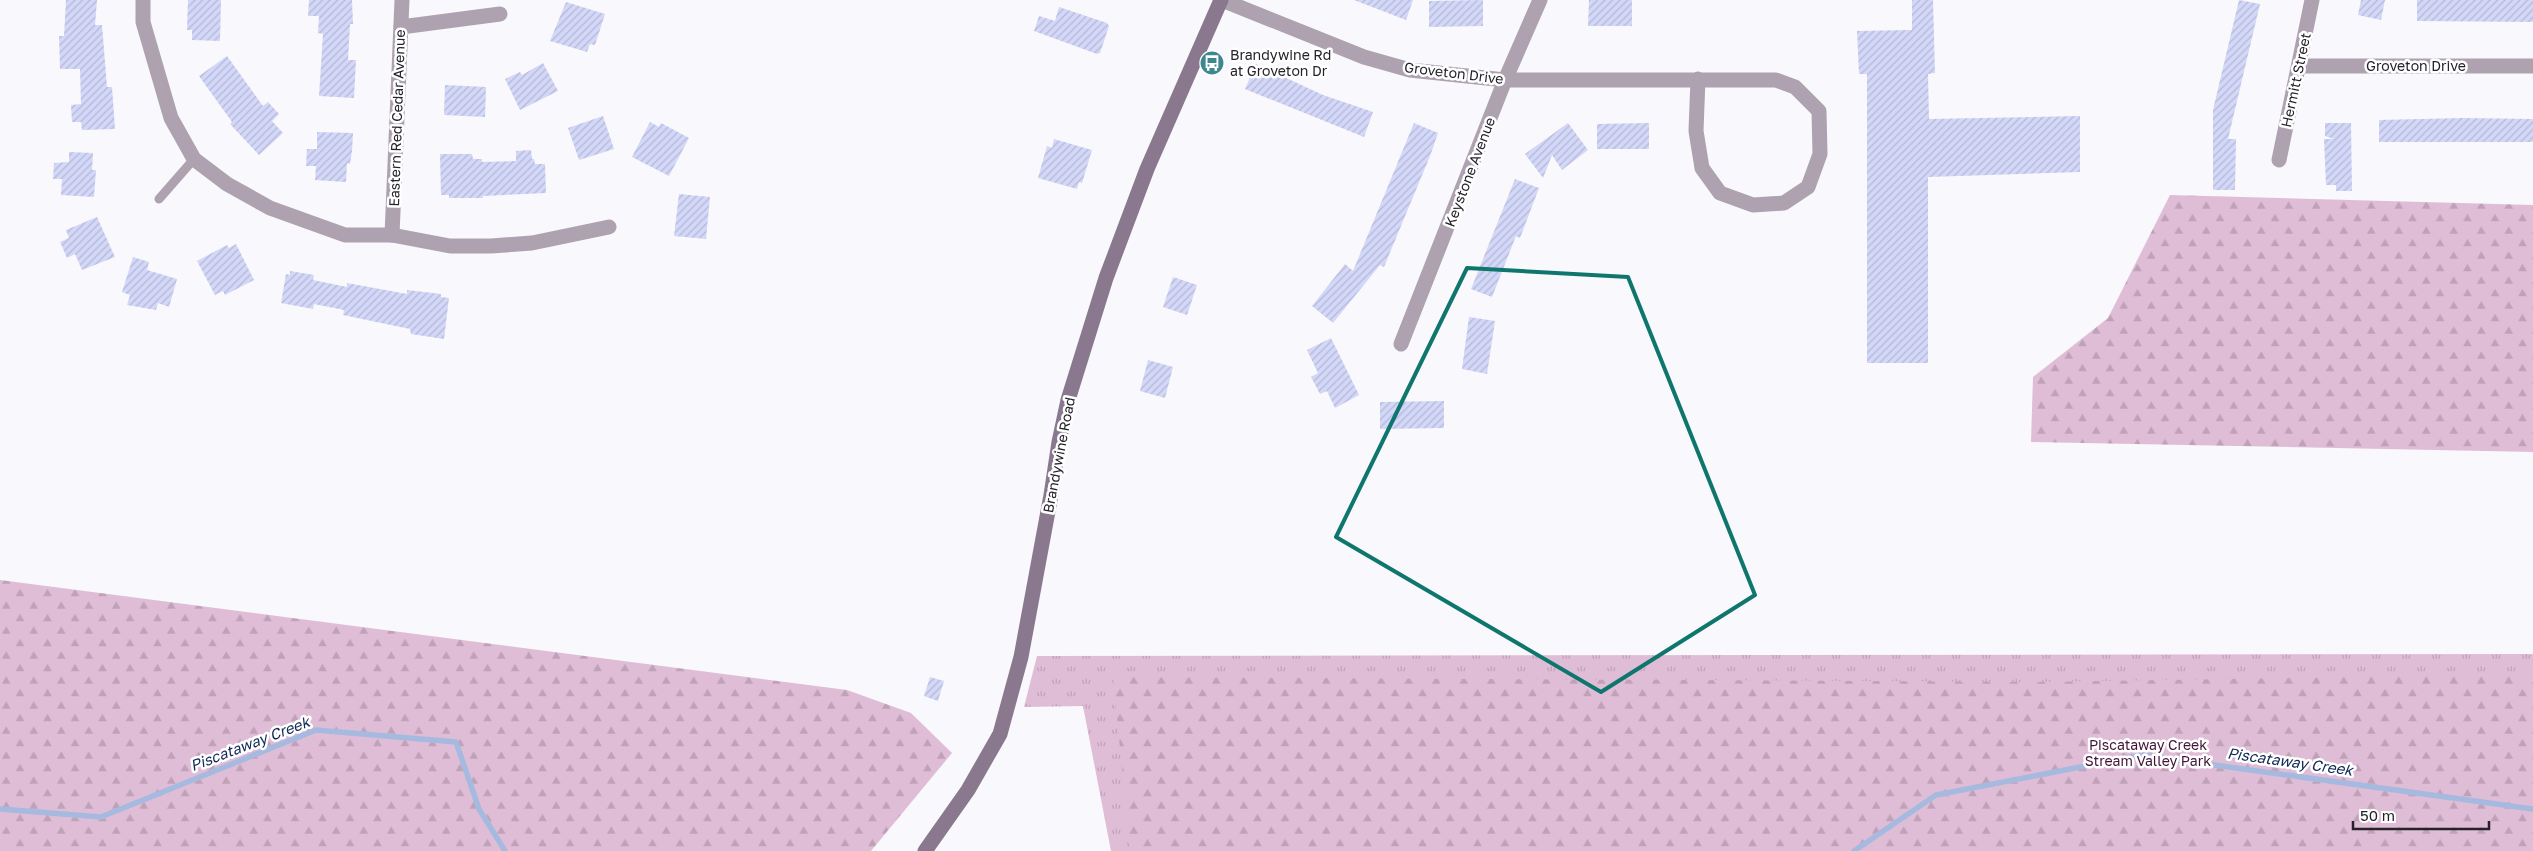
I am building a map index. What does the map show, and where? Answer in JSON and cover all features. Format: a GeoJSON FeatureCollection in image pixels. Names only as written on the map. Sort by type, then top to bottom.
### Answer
{"type":"FeatureCollection","features":[{"type":"Feature","properties":{"kind":"main road","name":"Brandywine Road"},"geometry":{"type":"LineString","coordinates":[[925,851],[968,790],[1000,734],[1021,657],[1068,400],[1106,278],[1147,169],[1222,0]]}},
{"type":"Feature","properties":{"kind":"street"},"geometry":{"type":"LineString","coordinates":[[143,0],[143,22],[171,118],[194,159],[227,184],[270,208],[345,235],[392,235],[450,246],[491,246],[532,242],[609,227]]}},
{"type":"Feature","properties":{"kind":"street","name":"Eastern Red Cedar Avenue"},"geometry":{"type":"LineString","coordinates":[[392,235],[402,0]]}},
{"type":"Feature","properties":{"kind":"street","name":"Groveton Drive"},"geometry":{"type":"LineString","coordinates":[[1222,0],[1364,57],[1410,70],[1505,80],[1698,79],[1776,80],[1795,87],[1819,112],[1820,154],[1808,187],[1784,203],[1753,204],[1720,193],[1702,168],[1696,131],[1698,79]]}},
{"type":"Feature","properties":{"kind":"street","name":"Keystone Avenue"},"geometry":{"type":"LineString","coordinates":[[1401,344],[1505,80],[1540,0]]}},
{"type":"Feature","properties":{"kind":"street","name":"Hermitt Street"},"geometry":{"type":"LineString","coordinates":[[2279,160],[2312,0]]}},
{"type":"Feature","properties":{"kind":"street"},"geometry":{"type":"LineString","coordinates":[[401,27],[500,14]]}},
{"type":"Feature","properties":{"kind":"street","name":"Groveton Drive"},"geometry":{"type":"LineString","coordinates":[[2299,66],[2533,66]]}},
{"type":"Feature","properties":{"kind":"lane"},"geometry":{"type":"LineString","coordinates":[[159,199],[194,159]]}},
{"type":"Feature","properties":{"kind":"highlighted area"},"geometry":{"type":"Polygon","coordinates":[[[1467,268],[1628,277],[1755,595],[1601,692],[1336,537],[1467,268]]]}},
{"type":"Feature","properties":{"kind":"green space"},"geometry":{"type":"Polygon","coordinates":[[[2170,195],[2533,205],[2533,452],[2031,442],[2033,377],[2108,318],[2170,195]]]}},
{"type":"Feature","properties":{"kind":"green space"},"geometry":{"type":"Polygon","coordinates":[[[0,580],[847,690],[911,713],[952,753],[871,851],[0,851],[0,580]]]}},
{"type":"Feature","properties":{"kind":"green space","name":"Piscataway Creek Stream Valley Park"},"geometry":{"type":"Polygon","coordinates":[[[2533,654],[2533,851],[1111,851],[1083,706],[1024,707],[1037,656],[2533,654]]]}},
{"type":"Feature","properties":{"kind":"green space","name":"Piscataway Creek Stream Valley Park"},"geometry":{"type":"Polygon","coordinates":[[[2533,674],[2533,851],[1130,851],[1113,677],[2037,682],[2533,674]]]}},
{"type":"Feature","properties":{"kind":"building"},"geometry":{"type":"Polygon","coordinates":[[[66,0],[97,0],[95,25],[102,25],[107,87],[112,87],[115,129],[82,130],[81,122],[72,122],[71,105],[81,104],[80,69],[60,69],[59,36],[64,36],[66,0]]]}},
{"type":"Feature","properties":{"kind":"building"},"geometry":{"type":"Polygon","coordinates":[[[188,0],[221,0],[220,41],[192,40],[192,30],[187,30],[188,0]]]}},
{"type":"Feature","properties":{"kind":"building"},"geometry":{"type":"Polygon","coordinates":[[[309,0],[352,0],[353,24],[350,24],[348,60],[356,60],[354,98],[319,96],[323,34],[318,33],[319,16],[308,16],[309,0]]]}},
{"type":"Feature","properties":{"kind":"building"},"geometry":{"type":"Polygon","coordinates":[[[1354,0],[1413,0],[1406,20],[1354,0]]]}},
{"type":"Feature","properties":{"kind":"building"},"geometry":{"type":"Polygon","coordinates":[[[1483,0],[1483,26],[1429,27],[1429,1],[1483,0]]]}},
{"type":"Feature","properties":{"kind":"building"},"geometry":{"type":"Polygon","coordinates":[[[1589,0],[1632,0],[1632,26],[1588,26],[1589,0]]]}},
{"type":"Feature","properties":{"kind":"building"},"geometry":{"type":"Polygon","coordinates":[[[1912,0],[1933,0],[1935,73],[1928,74],[1929,119],[2080,116],[2080,172],[1928,177],[1928,363],[1867,363],[1867,74],[1859,74],[1857,31],[1912,30],[1912,0]]]}},
{"type":"Feature","properties":{"kind":"building"},"geometry":{"type":"Polygon","coordinates":[[[2239,0],[2260,4],[2228,139],[2236,139],[2235,190],[2213,190],[2213,110],[2239,0]]]}},
{"type":"Feature","properties":{"kind":"building"},"geometry":{"type":"Polygon","coordinates":[[[2361,0],[2385,0],[2381,20],[2358,15],[2361,0]]]}},
{"type":"Feature","properties":{"kind":"building"},"geometry":{"type":"Polygon","coordinates":[[[2417,0],[2533,0],[2533,22],[2417,21],[2417,0]]]}},
{"type":"Feature","properties":{"kind":"building"},"geometry":{"type":"Polygon","coordinates":[[[566,2],[605,14],[595,45],[590,44],[587,52],[550,41],[566,2]]]}},
{"type":"Feature","properties":{"kind":"building"},"geometry":{"type":"Polygon","coordinates":[[[1059,7],[1107,23],[1109,26],[1100,53],[1097,54],[1034,31],[1039,16],[1055,21],[1059,7]]]}},
{"type":"Feature","properties":{"kind":"building"},"geometry":{"type":"Polygon","coordinates":[[[227,56],[263,106],[268,102],[279,114],[272,121],[283,133],[259,155],[230,124],[232,122],[199,76],[227,56]]]}},
{"type":"Feature","properties":{"kind":"building"},"geometry":{"type":"Polygon","coordinates":[[[543,63],[558,91],[520,110],[505,79],[520,72],[522,75],[543,63]]]}},
{"type":"Feature","properties":{"kind":"building"},"geometry":{"type":"Polygon","coordinates":[[[1256,64],[1323,95],[1373,112],[1364,137],[1245,89],[1256,64]]]}},
{"type":"Feature","properties":{"kind":"building"},"geometry":{"type":"Polygon","coordinates":[[[445,85],[486,87],[485,117],[444,115],[445,85]]]}},
{"type":"Feature","properties":{"kind":"building"},"geometry":{"type":"Polygon","coordinates":[[[603,116],[614,149],[579,160],[568,128],[603,116]]]}},
{"type":"Feature","properties":{"kind":"building"},"geometry":{"type":"Polygon","coordinates":[[[2533,119],[2533,142],[2379,142],[2379,120],[2533,119]]]}},
{"type":"Feature","properties":{"kind":"building"},"geometry":{"type":"Polygon","coordinates":[[[650,122],[659,127],[661,123],[689,138],[669,176],[632,157],[650,122]]]}},
{"type":"Feature","properties":{"kind":"building"},"geometry":{"type":"Polygon","coordinates":[[[1414,123],[1438,133],[1430,156],[1384,267],[1380,265],[1333,323],[1312,306],[1345,264],[1353,271],[1414,123]]]}},
{"type":"Feature","properties":{"kind":"building"},"geometry":{"type":"Polygon","coordinates":[[[1568,123],[1588,150],[1562,170],[1552,155],[1543,178],[1525,154],[1568,123]]]}},
{"type":"Feature","properties":{"kind":"building"},"geometry":{"type":"Polygon","coordinates":[[[1649,123],[1649,149],[1597,149],[1597,124],[1649,123]]]}},
{"type":"Feature","properties":{"kind":"building"},"geometry":{"type":"Polygon","coordinates":[[[2325,123],[2351,123],[2352,191],[2336,191],[2336,185],[2326,185],[2324,139],[2334,139],[2325,136],[2325,123]]]}},
{"type":"Feature","properties":{"kind":"building"},"geometry":{"type":"Polygon","coordinates":[[[317,132],[353,133],[350,164],[347,163],[346,182],[315,180],[316,166],[306,166],[307,149],[317,149],[317,132]]]}},
{"type":"Feature","properties":{"kind":"building"},"geometry":{"type":"Polygon","coordinates":[[[1054,139],[1092,150],[1082,183],[1079,182],[1077,189],[1038,178],[1047,146],[1052,148],[1054,139]]]}},
{"type":"Feature","properties":{"kind":"building"},"geometry":{"type":"Polygon","coordinates":[[[531,150],[532,159],[534,159],[535,164],[545,164],[546,193],[483,196],[483,198],[449,198],[449,195],[441,195],[440,154],[472,154],[473,159],[482,159],[482,162],[516,161],[516,151],[531,150]]]}},
{"type":"Feature","properties":{"kind":"building"},"geometry":{"type":"Polygon","coordinates":[[[69,152],[93,153],[92,170],[96,170],[94,197],[61,195],[62,179],[53,179],[54,163],[69,162],[69,152]]]}},
{"type":"Feature","properties":{"kind":"building"},"geometry":{"type":"Polygon","coordinates":[[[1515,179],[1539,188],[1520,238],[1516,236],[1492,297],[1471,289],[1515,179]]]}},
{"type":"Feature","properties":{"kind":"building"},"geometry":{"type":"Polygon","coordinates":[[[679,194],[710,197],[706,239],[674,236],[679,194]]]}},
{"type":"Feature","properties":{"kind":"building"},"geometry":{"type":"Polygon","coordinates":[[[97,217],[115,257],[82,270],[75,254],[67,258],[60,242],[69,238],[66,230],[97,217]]]}},
{"type":"Feature","properties":{"kind":"building"},"geometry":{"type":"Polygon","coordinates":[[[236,244],[254,280],[225,295],[223,291],[215,295],[197,261],[227,245],[229,248],[236,244]]]}},
{"type":"Feature","properties":{"kind":"building"},"geometry":{"type":"Polygon","coordinates":[[[133,257],[149,262],[147,270],[177,279],[169,307],[158,303],[156,310],[127,305],[130,295],[122,292],[133,257]]]}},
{"type":"Feature","properties":{"kind":"building"},"geometry":{"type":"Polygon","coordinates":[[[290,271],[314,275],[313,280],[347,287],[347,283],[407,294],[407,290],[441,294],[441,297],[449,298],[444,339],[411,334],[410,329],[343,315],[344,310],[314,304],[313,309],[281,303],[286,274],[290,275],[290,271]]]}},
{"type":"Feature","properties":{"kind":"building"},"geometry":{"type":"Polygon","coordinates":[[[1173,277],[1197,285],[1187,315],[1163,307],[1173,277]]]}},
{"type":"Feature","properties":{"kind":"building"},"geometry":{"type":"Polygon","coordinates":[[[1469,317],[1495,321],[1487,374],[1462,369],[1469,317]]]}},
{"type":"Feature","properties":{"kind":"building"},"geometry":{"type":"Polygon","coordinates":[[[1331,338],[1359,395],[1335,408],[1327,391],[1320,394],[1311,377],[1318,373],[1307,350],[1331,338]]]}},
{"type":"Feature","properties":{"kind":"building"},"geometry":{"type":"Polygon","coordinates":[[[1148,360],[1173,367],[1165,398],[1140,391],[1148,360]]]}},
{"type":"Feature","properties":{"kind":"building"},"geometry":{"type":"Polygon","coordinates":[[[1444,401],[1444,428],[1380,429],[1380,402],[1444,401]]]}},
{"type":"Feature","properties":{"kind":"building"},"geometry":{"type":"Polygon","coordinates":[[[930,677],[944,681],[938,701],[924,696],[930,677]]]}},
{"type":"Feature","properties":{"kind":"waterway","name":"Piscataway Creek"},"geometry":{"type":"LineString","coordinates":[[0,809],[101,817],[316,730],[456,742],[479,809],[505,851]]}},
{"type":"Feature","properties":{"kind":"waterway","name":"Piscataway Creek"},"geometry":{"type":"LineString","coordinates":[[1854,851],[1936,795],[2142,755],[2533,809]]}},
{"type":"Feature","properties":{"kind":"place","name":"Brandywine Rd at Groveton Dr"},"geometry":{"type":"Point","coordinates":[1212,63]}}]}
